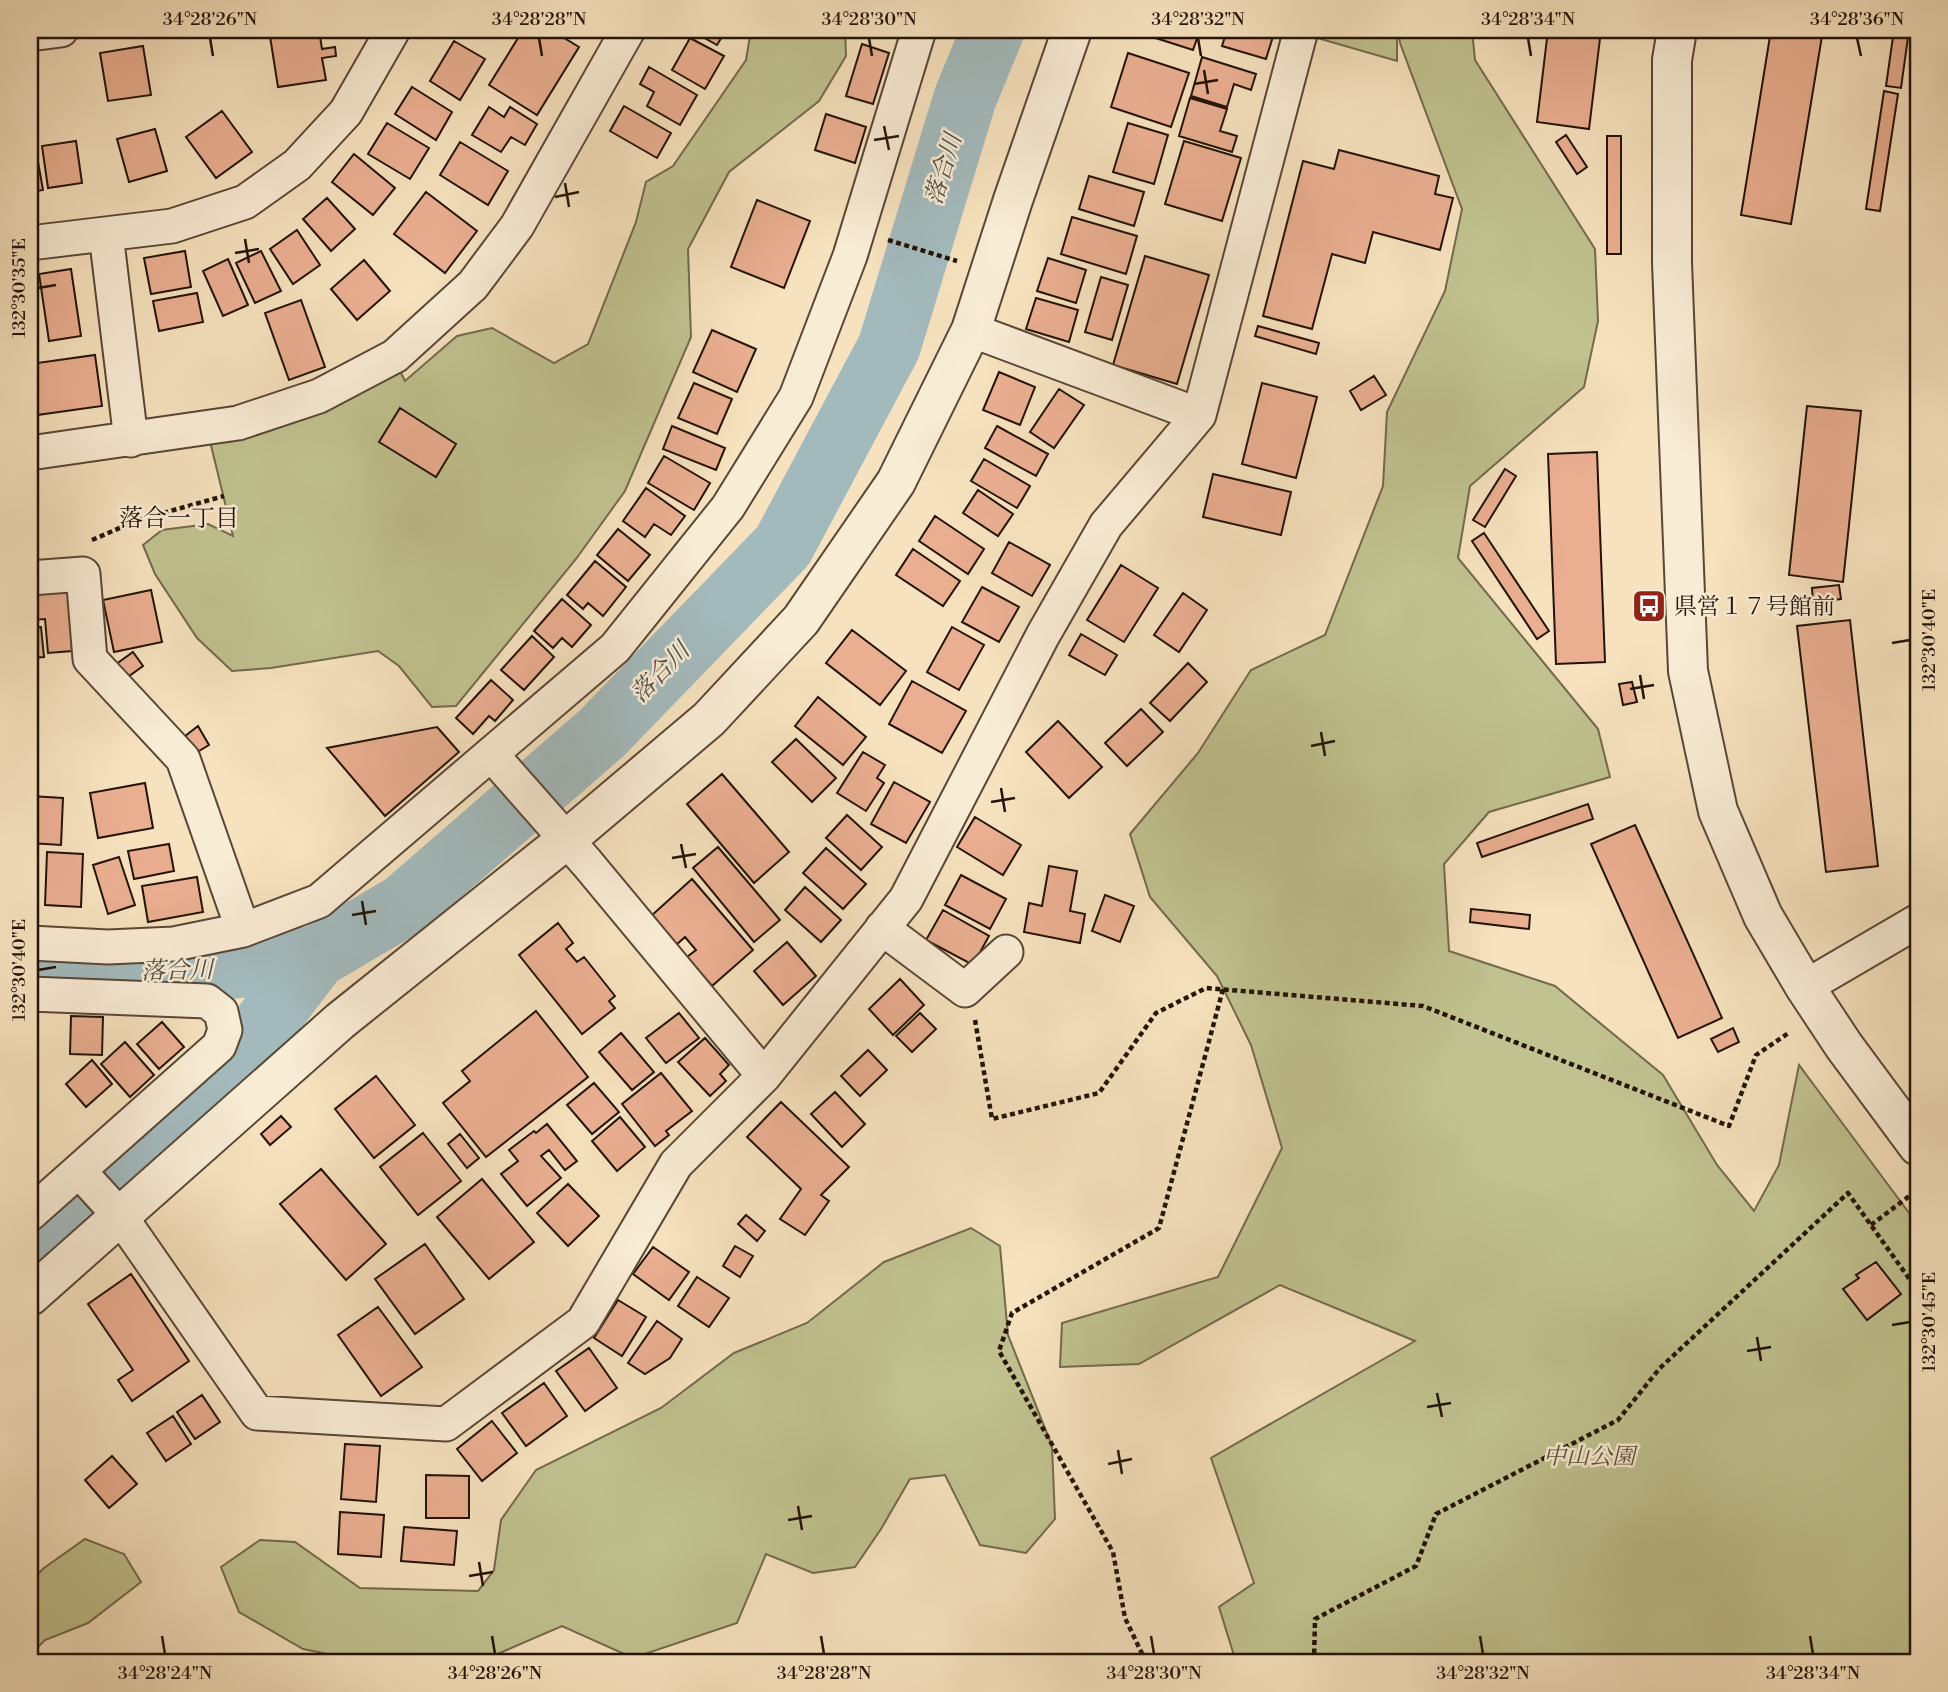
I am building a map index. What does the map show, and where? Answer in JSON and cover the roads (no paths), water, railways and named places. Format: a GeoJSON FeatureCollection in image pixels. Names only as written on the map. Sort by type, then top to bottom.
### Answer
{"type":"FeatureCollection","features":[{"type":"Feature","properties":{"kind":"street"},"geometry":{"type":"LineString","coordinates":[[30,34],[61,30]]}},
{"type":"Feature","properties":{"kind":"street"},"geometry":{"type":"LineString","coordinates":[[30,243],[172,226],[245,202],[297,165],[346,112],[393,30]]}},
{"type":"Feature","properties":{"kind":"street"},"geometry":{"type":"LineString","coordinates":[[30,453],[238,423],[319,396],[395,356],[473,285],[517,226],[628,30]]}},
{"type":"Feature","properties":{"kind":"street"},"geometry":{"type":"LineString","coordinates":[[30,943],[108,947],[174,944],[243,930],[319,901],[498,761],[615,648],[728,507],[796,397],[850,256],[919,30]]}},
{"type":"Feature","properties":{"kind":"street"},"geometry":{"type":"LineString","coordinates":[[30,1296],[558,830],[709,719],[801,620],[896,482],[971,330],[1072,30]]}},
{"type":"Feature","properties":{"kind":"street"},"geometry":{"type":"LineString","coordinates":[[79,1171],[120,1216],[257,1413],[446,1424],[583,1322],[676,1164],[764,1076],[906,899],[1043,635],[1106,525],[1199,415],[1301,30]]}},
{"type":"Feature","properties":{"kind":"street"},"geometry":{"type":"LineString","coordinates":[[1677,30],[1672,60],[1672,263],[1688,671],[1718,811],[1763,916],[1805,987],[1844,1046],[1918,1146]]}},
{"type":"Feature","properties":{"kind":"street"},"geometry":{"type":"LineString","coordinates":[[106,234],[131,440]]}},
{"type":"Feature","properties":{"kind":"street"},"geometry":{"type":"LineString","coordinates":[[971,330],[1199,415]]}},
{"type":"Feature","properties":{"kind":"street"},"geometry":{"type":"LineString","coordinates":[[30,578],[83,574],[90,659],[183,759],[243,930]]}},
{"type":"Feature","properties":{"kind":"street"},"geometry":{"type":"LineString","coordinates":[[498,761],[764,1076]]}},
{"type":"Feature","properties":{"kind":"street"},"geometry":{"type":"LineString","coordinates":[[1805,987],[1918,921]]}},
{"type":"Feature","properties":{"kind":"street"},"geometry":{"type":"LineString","coordinates":[[882,928],[965,990],[1006,952]]}},
{"type":"Feature","properties":{"kind":"street"},"geometry":{"type":"LineString","coordinates":[[30,994],[207,1001],[221,1012],[225,1031],[219,1046],[30,1214]]}},
{"type":"Feature","properties":{"kind":"waterway","name":"落合川"},"geometry":{"type":"LineString","coordinates":[[30,972],[212,970],[316,957],[404,905],[602,733],[783,546],[889,347],[965,98],[993,30]]}},
{"type":"Feature","properties":{"kind":"waterway"},"geometry":{"type":"LineString","coordinates":[[30,1250],[232,1067],[316,957]]}},
{"type":"Feature","properties":{"kind":"place","name":"県営１７号館前"},"geometry":{"type":"Point","coordinates":[1649,606]}},
{"type":"Feature","properties":{"kind":"district","name":"落合一丁目"},"geometry":{"type":"Point","coordinates":[179,518]}},
{"type":"Feature","properties":{"kind":"park label","name":"中山公園"},"geometry":{"type":"Point","coordinates":[1589,1456]}}]}
